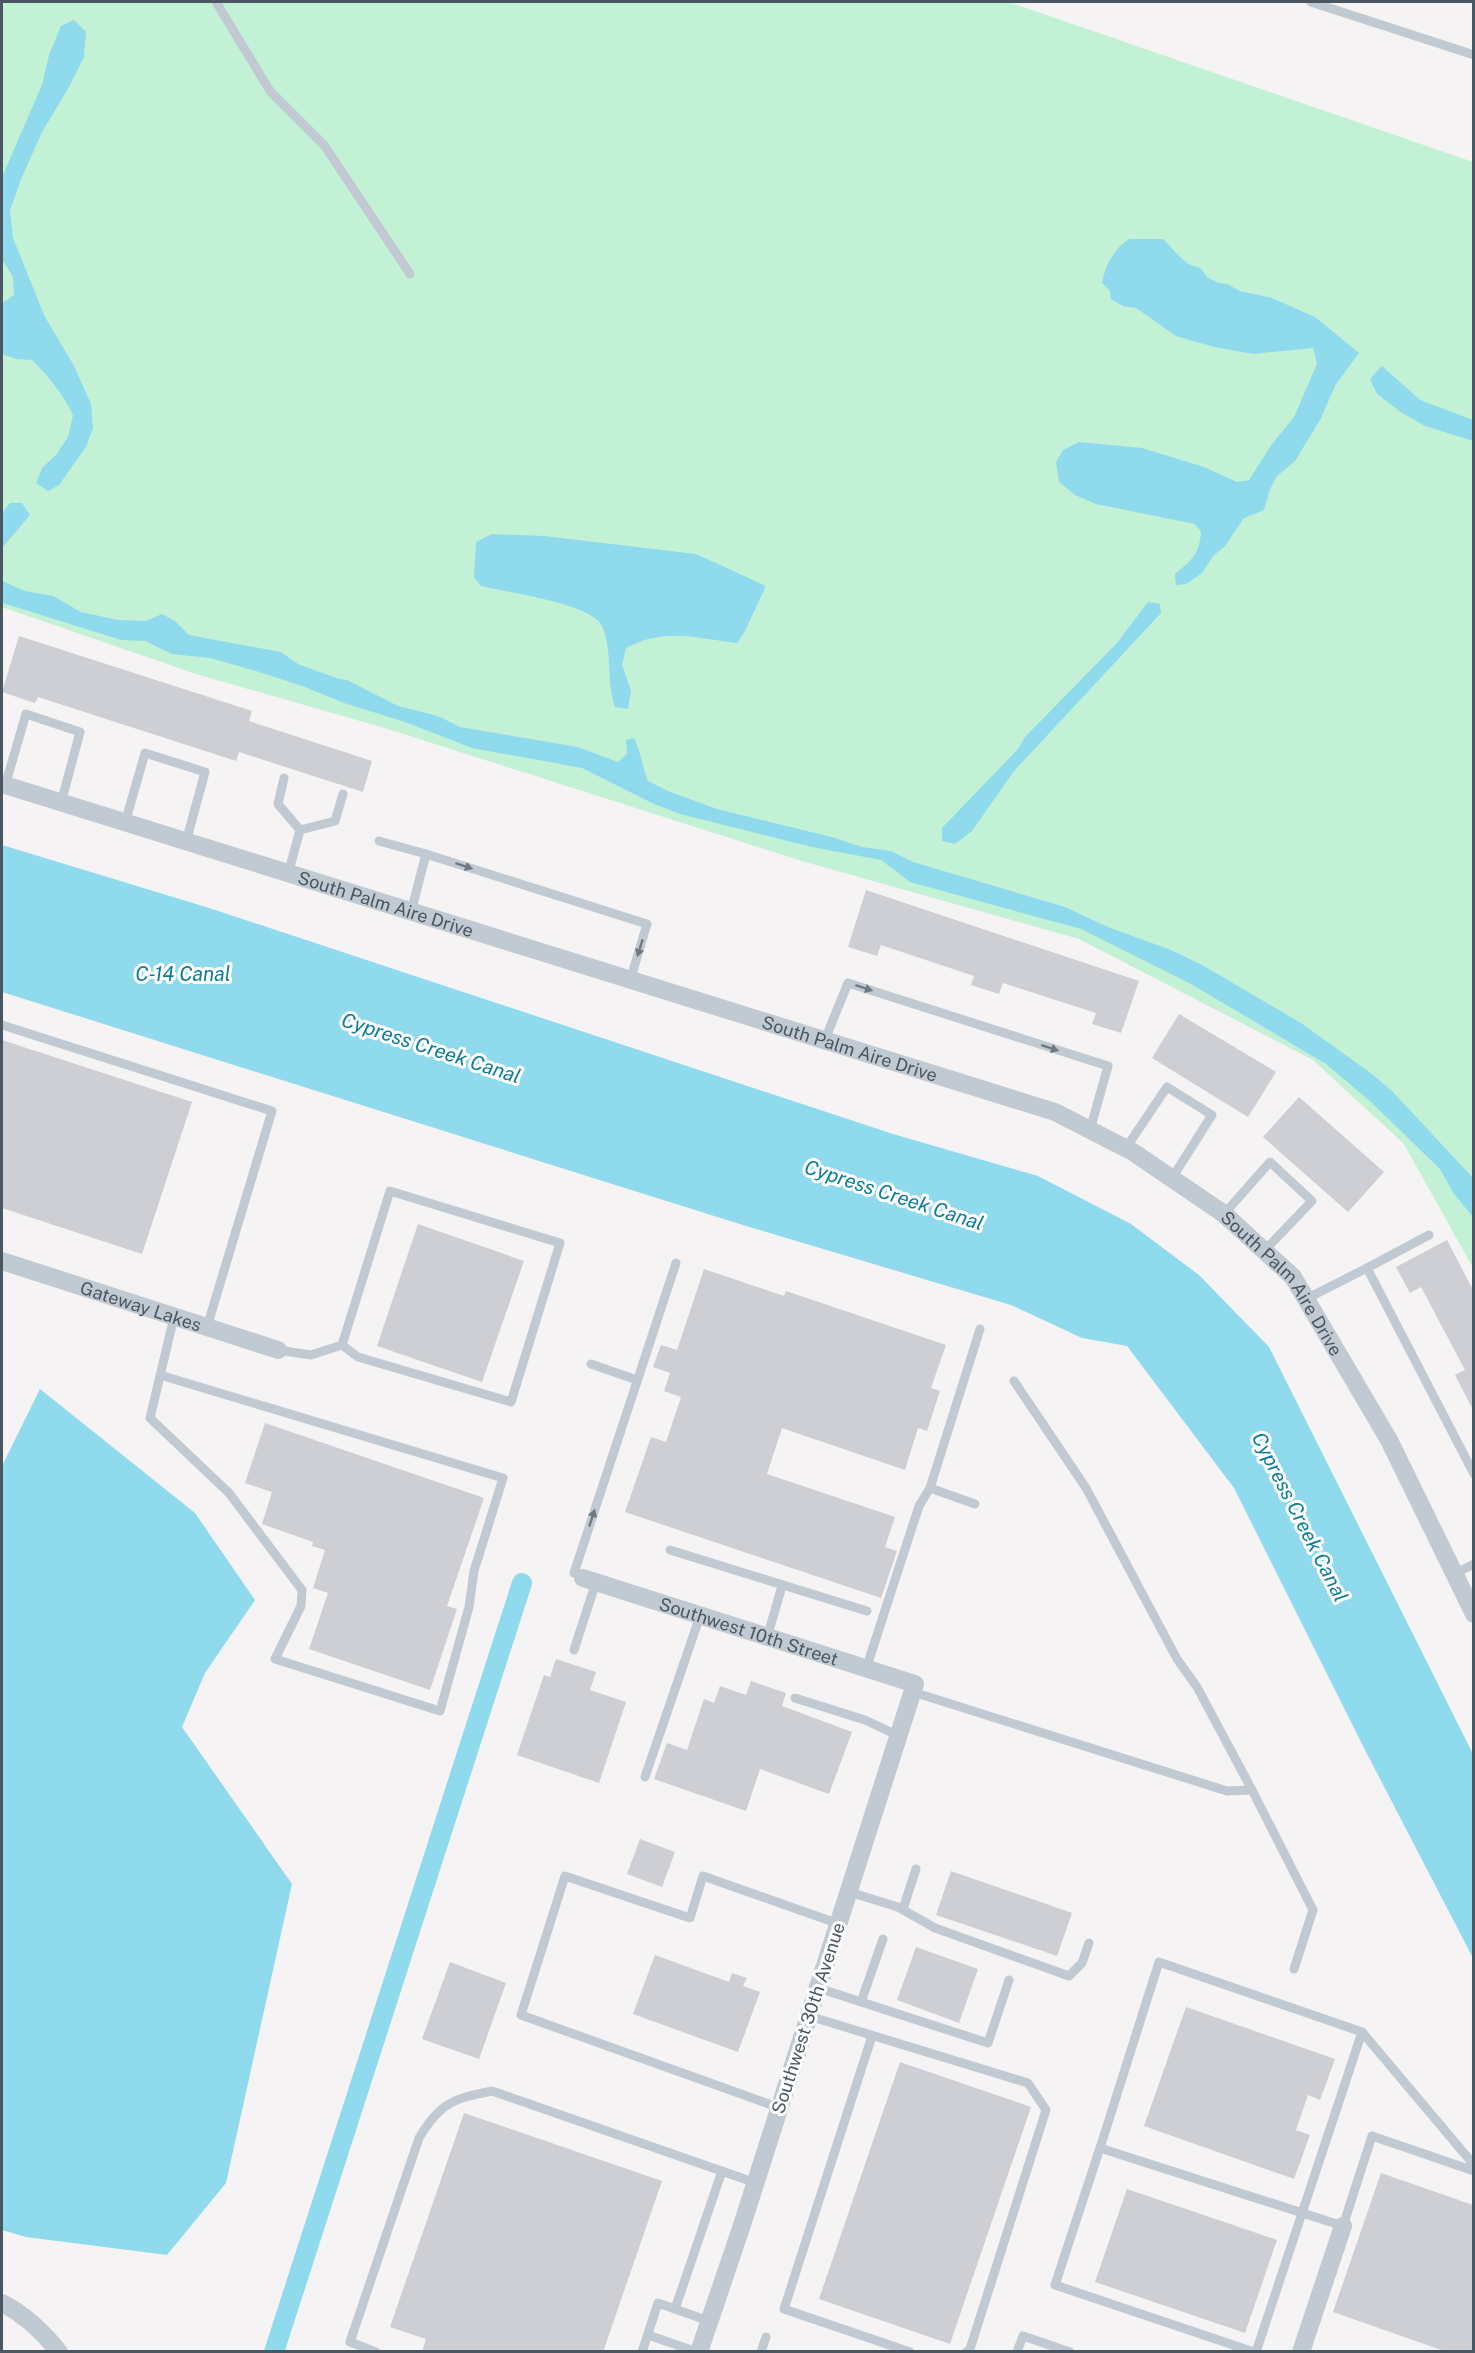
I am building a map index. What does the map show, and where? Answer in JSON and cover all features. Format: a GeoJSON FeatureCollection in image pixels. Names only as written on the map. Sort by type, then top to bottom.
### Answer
{"type":"FeatureCollection","features":[{"type":"Feature","properties":{"kind":"street","name":"South Palm Aire Drive"},"geometry":{"type":"LineString","coordinates":[[3,785],[1055,1112],[1126,1148],[1224,1214],[1293,1277],[1389,1440],[1473,1614]]}},
{"type":"Feature","properties":{"kind":"street","name":"Gateway Lakes"},"geometry":{"type":"LineString","coordinates":[[2,1261],[278,1350]]}},
{"type":"Feature","properties":{"kind":"street","name":"Southwest 10th Street"},"geometry":{"type":"LineString","coordinates":[[584,1578],[867,1669],[914,1688]]}},
{"type":"Feature","properties":{"kind":"street","name":"Southwest 30th Avenue"},"geometry":{"type":"LineString","coordinates":[[698,2352],[756,2183],[914,1688]]}},
{"type":"Feature","properties":{"kind":"street"},"geometry":{"type":"LineString","coordinates":[[1301,2352],[1343,2226]]}},
{"type":"Feature","properties":{"kind":"street"},"geometry":{"type":"LineString","coordinates":[[2,2303],[16,2310],[50,2340],[59,2352]]}},
{"type":"Feature","properties":{"kind":"lane"},"geometry":{"type":"LineString","coordinates":[[216,2],[270,91],[324,145],[410,274]]}},
{"type":"Feature","properties":{"kind":"lane"},"geometry":{"type":"LineString","coordinates":[[1311,2],[1473,55]]}},
{"type":"Feature","properties":{"kind":"lane"},"geometry":{"type":"LineString","coordinates":[[3,785],[26,714],[80,732],[60,803]]}},
{"type":"Feature","properties":{"kind":"lane"},"geometry":{"type":"LineString","coordinates":[[126,823],[145,753],[206,772],[186,842]]}},
{"type":"Feature","properties":{"kind":"lane"},"geometry":{"type":"LineString","coordinates":[[284,778],[278,804],[300,830]]}},
{"type":"Feature","properties":{"kind":"lane"},"geometry":{"type":"LineString","coordinates":[[300,830],[335,821],[343,794]]}},
{"type":"Feature","properties":{"kind":"lane"},"geometry":{"type":"LineString","coordinates":[[288,874],[300,830]]}},
{"type":"Feature","properties":{"kind":"lane"},"geometry":{"type":"LineString","coordinates":[[379,841],[647,924],[630,981]]}},
{"type":"Feature","properties":{"kind":"lane"},"geometry":{"type":"LineString","coordinates":[[411,912],[426,854]]}},
{"type":"Feature","properties":{"kind":"lane"},"geometry":{"type":"LineString","coordinates":[[824,1041],[848,983],[1108,1066],[1090,1130]]}},
{"type":"Feature","properties":{"kind":"lane"},"geometry":{"type":"LineString","coordinates":[[2,1025],[273,1111],[207,1328]]}},
{"type":"Feature","properties":{"kind":"lane"},"geometry":{"type":"LineString","coordinates":[[1126,1148],[1167,1087],[1212,1116],[1172,1178]]}},
{"type":"Feature","properties":{"kind":"lane"},"geometry":{"type":"LineString","coordinates":[[1224,1214],[1270,1162],[1312,1201],[1264,1251]]}},
{"type":"Feature","properties":{"kind":"lane"},"geometry":{"type":"LineString","coordinates":[[390,1191],[560,1243],[511,1402],[358,1357],[342,1345],[390,1191]]}},
{"type":"Feature","properties":{"kind":"lane"},"geometry":{"type":"LineString","coordinates":[[1306,1299],[1428,1235]]}},
{"type":"Feature","properties":{"kind":"lane"},"geometry":{"type":"LineString","coordinates":[[574,1650],[584,1578],[637,1380],[676,1263]]}},
{"type":"Feature","properties":{"kind":"lane"},"geometry":{"type":"LineString","coordinates":[[1367,1268],[1473,1474]]}},
{"type":"Feature","properties":{"kind":"lane"},"geometry":{"type":"LineString","coordinates":[[160,1376],[503,1478],[474,1571],[469,1607],[440,1711],[275,1659],[301,1606],[302,1590],[229,1493],[150,1418],[174,1317]]}},
{"type":"Feature","properties":{"kind":"lane"},"geometry":{"type":"LineString","coordinates":[[867,1669],[919,1506],[930,1488],[980,1329]]}},
{"type":"Feature","properties":{"kind":"lane"},"geometry":{"type":"LineString","coordinates":[[278,1350],[311,1355],[342,1345]]}},
{"type":"Feature","properties":{"kind":"lane"},"geometry":{"type":"LineString","coordinates":[[591,1364],[637,1380]]}},
{"type":"Feature","properties":{"kind":"lane"},"geometry":{"type":"LineString","coordinates":[[1014,1381],[1086,1488],[1177,1659],[1197,1687],[1313,1910],[1294,1969]]}},
{"type":"Feature","properties":{"kind":"lane"},"geometry":{"type":"LineString","coordinates":[[930,1488],[975,1504]]}},
{"type":"Feature","properties":{"kind":"lane"},"geometry":{"type":"LineString","coordinates":[[670,1550],[867,1611]]}},
{"type":"Feature","properties":{"kind":"lane"},"geometry":{"type":"LineString","coordinates":[[1454,1574],[1473,1564]]}},
{"type":"Feature","properties":{"kind":"lane"},"geometry":{"type":"LineString","coordinates":[[767,1638],[782,1586]]}},
{"type":"Feature","properties":{"kind":"lane"},"geometry":{"type":"LineString","coordinates":[[645,1777],[700,1616]]}},
{"type":"Feature","properties":{"kind":"lane"},"geometry":{"type":"LineString","coordinates":[[914,1688],[1227,1791],[1252,1790]]}},
{"type":"Feature","properties":{"kind":"lane"},"geometry":{"type":"LineString","coordinates":[[795,1698],[865,1720],[899,1736]]}},
{"type":"Feature","properties":{"kind":"lane"},"geometry":{"type":"LineString","coordinates":[[903,1910],[916,1869]]}},
{"type":"Feature","properties":{"kind":"lane"},"geometry":{"type":"LineString","coordinates":[[780,2108],[521,2015],[565,1876],[690,1918],[703,1876],[839,1924]]}},
{"type":"Feature","properties":{"kind":"lane"},"geometry":{"type":"LineString","coordinates":[[849,1892],[903,1910],[935,1928],[1069,1976],[1082,1963],[1089,1943]]}},
{"type":"Feature","properties":{"kind":"lane"},"geometry":{"type":"LineString","coordinates":[[861,2002],[884,1939]]}},
{"type":"Feature","properties":{"kind":"lane"},"geometry":{"type":"LineString","coordinates":[[1362,2032],[1255,2352],[1055,2285],[1159,1962],[1362,2032],[1473,2166]]}},
{"type":"Feature","properties":{"kind":"lane"},"geometry":{"type":"LineString","coordinates":[[818,1988],[988,2043],[1009,1980]]}},
{"type":"Feature","properties":{"kind":"lane"},"geometry":{"type":"LineString","coordinates":[[809,2016],[1028,2083],[1046,2110],[970,2349],[966,2352]]}},
{"type":"Feature","properties":{"kind":"lane"},"geometry":{"type":"LineString","coordinates":[[872,2036],[784,2309],[910,2352]]}},
{"type":"Feature","properties":{"kind":"lane"},"geometry":{"type":"LineString","coordinates":[[376,2352],[351,2342],[358,2319],[419,2138],[433,2115],[461,2097],[492,2091],[756,2183]]}},
{"type":"Feature","properties":{"kind":"lane"},"geometry":{"type":"LineString","coordinates":[[1100,2148],[1343,2226],[1372,2136],[1473,2171]]}},
{"type":"Feature","properties":{"kind":"lane"},"geometry":{"type":"LineString","coordinates":[[675,2308],[722,2171]]}},
{"type":"Feature","properties":{"kind":"lane"},"geometry":{"type":"LineString","coordinates":[[642,2352],[658,2303],[710,2321]]}},
{"type":"Feature","properties":{"kind":"lane"},"geometry":{"type":"LineString","coordinates":[[648,2335],[698,2352]]}},
{"type":"Feature","properties":{"kind":"lane"},"geometry":{"type":"LineString","coordinates":[[1017,2352],[1023,2336],[1070,2352]]}},
{"type":"Feature","properties":{"kind":"lane"},"geometry":{"type":"LineString","coordinates":[[761,2352],[766,2337]]}},
{"type":"Feature","properties":{"kind":"green space"},"geometry":{"type":"Polygon","coordinates":[[[2,2],[1009,2],[1473,162],[1473,1268],[1404,1144],[1313,1060],[1079,939],[802,861],[388,729],[196,674],[2,607],[2,2]]]}},
{"type":"Feature","properties":{"kind":"water"},"geometry":{"type":"Polygon","coordinates":[[[74,20],[86,32],[84,57],[42,132],[21,179],[10,211],[13,238],[45,317],[73,364],[91,404],[93,428],[86,447],[59,485],[48,491],[36,483],[42,468],[56,455],[68,437],[73,415],[55,386],[32,360],[16,359],[2,354],[2,303],[14,295],[13,277],[2,259],[2,177],[42,85],[49,55],[61,26],[74,20]]]}},
{"type":"Feature","properties":{"kind":"water"},"geometry":{"type":"Polygon","coordinates":[[[1129,239],[1163,239],[1188,264],[1200,268],[1208,278],[1240,291],[1272,298],[1315,317],[1359,353],[1336,384],[1320,420],[1295,461],[1277,476],[1270,489],[1264,510],[1244,518],[1225,546],[1213,556],[1202,573],[1186,584],[1176,585],[1175,574],[1190,561],[1196,552],[1201,532],[1195,524],[1096,504],[1075,495],[1059,482],[1056,462],[1063,450],[1079,442],[1142,448],[1204,467],[1237,482],[1249,480],[1272,444],[1294,417],[1317,364],[1313,348],[1253,354],[1214,347],[1176,336],[1136,308],[1123,306],[1111,299],[1110,291],[1102,283],[1104,276],[1114,253],[1129,239]]]}},
{"type":"Feature","properties":{"kind":"water"},"geometry":{"type":"Polygon","coordinates":[[[1382,366],[1420,400],[1473,420],[1473,441],[1425,426],[1402,413],[1377,394],[1370,379],[1382,366]]]}},
{"type":"Feature","properties":{"kind":"water"},"geometry":{"type":"Polygon","coordinates":[[[10,503],[22,503],[30,515],[2,548],[2,513],[10,503]]]}},
{"type":"Feature","properties":{"kind":"water"},"geometry":{"type":"Polygon","coordinates":[[[492,534],[544,536],[696,554],[766,586],[737,643],[667,636],[640,642],[626,648],[622,665],[631,691],[628,709],[615,707],[605,636],[602,626],[595,618],[566,605],[481,586],[474,577],[476,542],[492,534]]]}},
{"type":"Feature","properties":{"kind":"water"},"geometry":{"type":"Polygon","coordinates":[[[2,581],[25,591],[53,596],[81,612],[118,620],[146,621],[162,614],[175,621],[189,635],[281,652],[298,664],[347,680],[398,706],[438,716],[460,727],[578,747],[618,762],[627,754],[626,740],[634,738],[648,781],[668,791],[717,809],[835,838],[862,847],[891,851],[913,862],[1065,907],[1108,927],[1171,950],[1202,965],[1301,1023],[1372,1074],[1393,1092],[1473,1178],[1473,1217],[1454,1194],[1440,1169],[1371,1102],[1326,1064],[1191,984],[1081,929],[910,882],[881,860],[812,847],[680,814],[654,804],[582,768],[472,748],[405,722],[256,671],[210,658],[172,654],[145,641],[121,640],[3,603],[2,581]]]}},
{"type":"Feature","properties":{"kind":"water"},"geometry":{"type":"Polygon","coordinates":[[[1148,602],[1160,604],[1161,613],[1014,771],[972,831],[955,844],[942,841],[942,828],[1018,749],[1025,737],[1117,643],[1148,602]]]}},
{"type":"Feature","properties":{"kind":"water","name":"C-14 Canal"},"geometry":{"type":"Polygon","coordinates":[[[2,845],[206,907],[893,1134],[1038,1176],[1131,1224],[1199,1275],[1269,1347],[1473,1754],[1473,1958],[1364,1748],[1234,1488],[1127,1346],[1082,1338],[1011,1305],[746,1226],[2,992],[2,845]]]}},
{"type":"Feature","properties":{"kind":"water"},"geometry":{"type":"Polygon","coordinates":[[[40,1389],[195,1513],[255,1600],[205,1673],[182,1727],[292,1884],[226,2183],[167,2255],[26,2237],[2,2230],[2,1466],[40,1389]]]}},
{"type":"Feature","properties":{"kind":"building"},"geometry":{"type":"Polygon","coordinates":[[[19,636],[252,711],[249,721],[372,761],[363,792],[239,752],[236,761],[38,697],[35,703],[2,692],[19,636]]]}},
{"type":"Feature","properties":{"kind":"building"},"geometry":{"type":"Polygon","coordinates":[[[866,890],[1139,981],[1121,1033],[1092,1024],[1096,1013],[1003,983],[999,994],[971,985],[974,976],[881,945],[877,956],[848,947],[866,890]]]}},
{"type":"Feature","properties":{"kind":"building"},"geometry":{"type":"Polygon","coordinates":[[[1179,1014],[1276,1072],[1248,1117],[1152,1058],[1179,1014]]]}},
{"type":"Feature","properties":{"kind":"building"},"geometry":{"type":"Polygon","coordinates":[[[2,1040],[192,1102],[142,1254],[2,1208],[2,1040]]]}},
{"type":"Feature","properties":{"kind":"building"},"geometry":{"type":"Polygon","coordinates":[[[1299,1097],[1384,1172],[1348,1212],[1263,1137],[1299,1097]]]}},
{"type":"Feature","properties":{"kind":"building"},"geometry":{"type":"Polygon","coordinates":[[[418,1224],[524,1261],[482,1382],[377,1346],[418,1224]]]}},
{"type":"Feature","properties":{"kind":"building"},"geometry":{"type":"Polygon","coordinates":[[[1447,1240],[1473,1290],[1473,1410],[1455,1375],[1465,1370],[1421,1287],[1410,1293],[1396,1267],[1447,1240]]]}},
{"type":"Feature","properties":{"kind":"building"},"geometry":{"type":"Polygon","coordinates":[[[704,1269],[784,1296],[786,1291],[946,1345],[931,1388],[940,1391],[927,1431],[918,1428],[905,1470],[782,1428],[767,1474],[895,1517],[885,1547],[897,1551],[881,1598],[625,1512],[651,1437],[666,1442],[681,1397],[664,1391],[670,1373],[653,1367],[661,1345],[677,1350],[704,1269]]]}},
{"type":"Feature","properties":{"kind":"building"},"geometry":{"type":"Polygon","coordinates":[[[265,1423],[484,1498],[447,1606],[457,1609],[430,1690],[309,1649],[328,1593],[313,1588],[325,1550],[312,1546],[313,1542],[262,1524],[272,1492],[245,1483],[265,1423]]]}},
{"type":"Feature","properties":{"kind":"building"},"geometry":{"type":"Polygon","coordinates":[[[556,1659],[596,1672],[590,1690],[626,1702],[599,1783],[517,1755],[544,1675],[550,1677],[556,1659]]]}},
{"type":"Feature","properties":{"kind":"building"},"geometry":{"type":"Polygon","coordinates":[[[751,1681],[786,1693],[782,1706],[852,1732],[829,1794],[760,1769],[746,1811],[654,1779],[667,1743],[687,1750],[704,1699],[714,1703],[720,1686],[746,1695],[751,1681]]]}},
{"type":"Feature","properties":{"kind":"building"},"geometry":{"type":"Polygon","coordinates":[[[640,1839],[675,1852],[662,1887],[627,1874],[640,1839]]]}},
{"type":"Feature","properties":{"kind":"building"},"geometry":{"type":"Polygon","coordinates":[[[951,1871],[1072,1913],[1057,1956],[936,1915],[951,1871]]]}},
{"type":"Feature","properties":{"kind":"building"},"geometry":{"type":"Polygon","coordinates":[[[916,1947],[978,1969],[959,2023],[897,2000],[916,1947]]]}},
{"type":"Feature","properties":{"kind":"building"},"geometry":{"type":"Polygon","coordinates":[[[655,1955],[729,1982],[732,1973],[747,1978],[743,1986],[760,1992],[738,2052],[633,2014],[655,1955]]]}},
{"type":"Feature","properties":{"kind":"building"},"geometry":{"type":"Polygon","coordinates":[[[450,1962],[506,1983],[479,2059],[422,2039],[450,1962]]]}},
{"type":"Feature","properties":{"kind":"building"},"geometry":{"type":"Polygon","coordinates":[[[1186,2007],[1335,2059],[1320,2100],[1308,2095],[1296,2130],[1310,2135],[1294,2179],[1144,2126],[1186,2007]]]}},
{"type":"Feature","properties":{"kind":"building"},"geometry":{"type":"Polygon","coordinates":[[[900,2062],[1031,2107],[950,2344],[819,2299],[900,2062]]]}},
{"type":"Feature","properties":{"kind":"building"},"geometry":{"type":"Polygon","coordinates":[[[464,2113],[662,2181],[603,2352],[422,2352],[426,2339],[390,2327],[464,2113]]]}},
{"type":"Feature","properties":{"kind":"building"},"geometry":{"type":"Polygon","coordinates":[[[1381,2173],[1473,2205],[1473,2352],[1447,2352],[1333,2312],[1381,2173]]]}},
{"type":"Feature","properties":{"kind":"building"},"geometry":{"type":"Polygon","coordinates":[[[1127,2189],[1277,2240],[1245,2333],[1095,2282],[1127,2189]]]}},
{"type":"Feature","properties":{"kind":"waterway"},"geometry":{"type":"LineString","coordinates":[[274,2352],[522,1583]]}},
{"type":"Feature","properties":{"kind":"water label","name":"Cypress Creek Canal"},"geometry":{"type":"Point","coordinates":[431,1048]}},
{"type":"Feature","properties":{"kind":"water label","name":"Cypress Creek Canal"},"geometry":{"type":"Point","coordinates":[894,1195]}},
{"type":"Feature","properties":{"kind":"water label","name":"Cypress Creek Canal"},"geometry":{"type":"Point","coordinates":[1300,1517]}}]}
